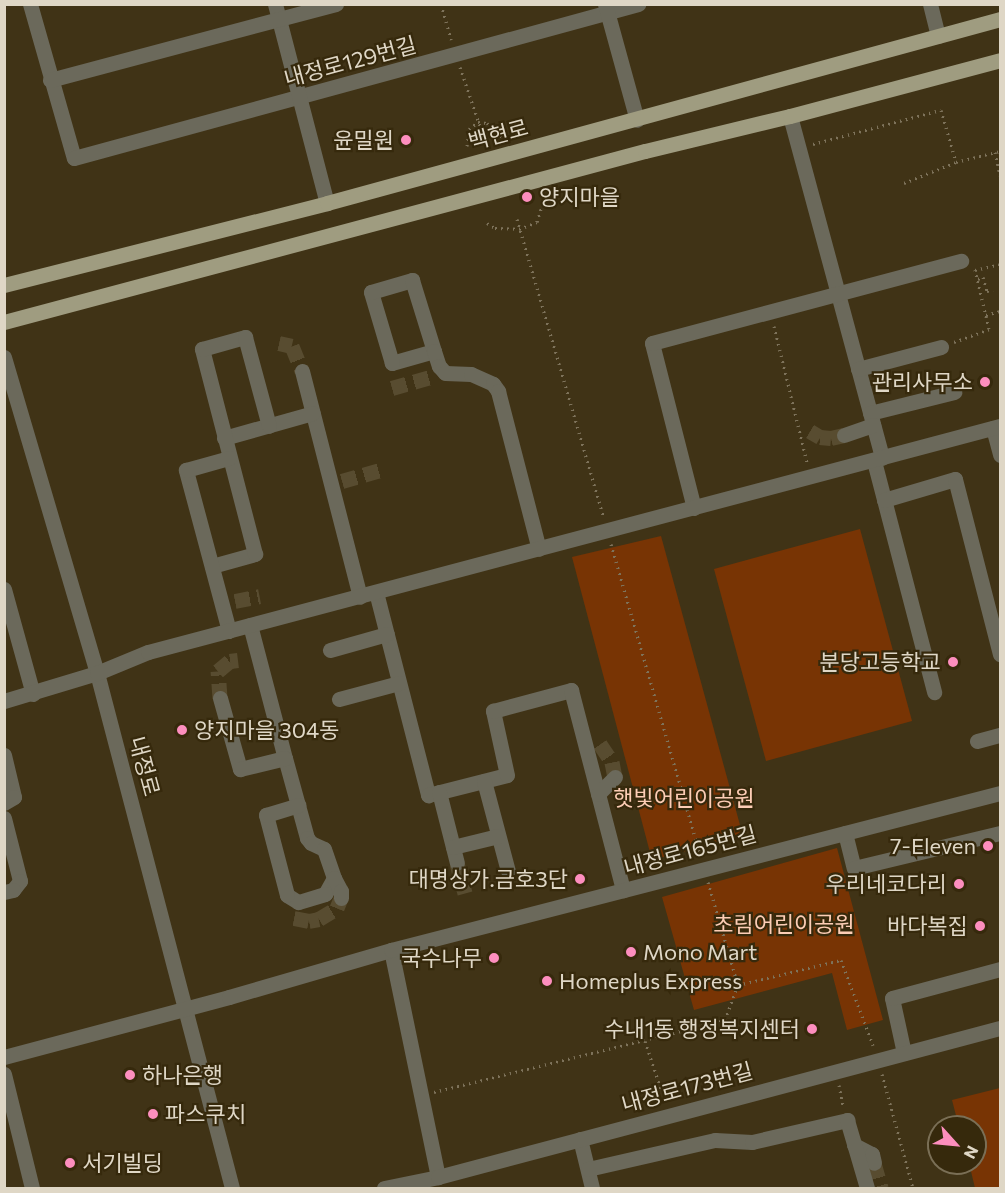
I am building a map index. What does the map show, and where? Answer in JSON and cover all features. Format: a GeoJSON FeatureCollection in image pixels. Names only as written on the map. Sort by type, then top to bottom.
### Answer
{"type":"FeatureCollection","features":[{"type":"Feature","properties":{"kind":"main road","name":"백현로"},"geometry":{"type":"LineString","coordinates":[[4,285],[327,203],[1000,20]]}},
{"type":"Feature","properties":{"kind":"main road"},"geometry":{"type":"LineString","coordinates":[[4,322],[634,154],[790,116],[1000,60]]}},
{"type":"Feature","properties":{"kind":"street"},"geometry":{"type":"LineString","coordinates":[[35,6],[50,80],[277,12],[336,4]]}},
{"type":"Feature","properties":{"kind":"street","name":"내정로129번길"},"geometry":{"type":"LineString","coordinates":[[50,80],[74,158],[298,99],[607,8],[638,4]]}},
{"type":"Feature","properties":{"kind":"street"},"geometry":{"type":"LineString","coordinates":[[930,4],[938,36]]}},
{"type":"Feature","properties":{"kind":"street"},"geometry":{"type":"LineString","coordinates":[[607,8],[637,120]]}},
{"type":"Feature","properties":{"kind":"street"},"geometry":{"type":"LineString","coordinates":[[277,12],[327,203]]}},
{"type":"Feature","properties":{"kind":"street"},"geometry":{"type":"LineString","coordinates":[[790,116],[872,419],[884,500],[934,692]]}},
{"type":"Feature","properties":{"kind":"street"},"geometry":{"type":"LineString","coordinates":[[694,508],[652,343],[961,261]]}},
{"type":"Feature","properties":{"kind":"street"},"geometry":{"type":"LineString","coordinates":[[434,351],[392,363],[371,292],[412,280],[434,351],[438,375],[485,378],[498,392],[539,549]]}},
{"type":"Feature","properties":{"kind":"street"},"geometry":{"type":"LineString","coordinates":[[212,567],[255,554],[202,350],[245,337],[269,426]]}},
{"type":"Feature","properties":{"kind":"street"},"geometry":{"type":"LineString","coordinates":[[858,369],[940,347]]}},
{"type":"Feature","properties":{"kind":"street","name":"내정로"},"geometry":{"type":"LineString","coordinates":[[4,357],[97,673],[232,1188]]}},
{"type":"Feature","properties":{"kind":"street"},"geometry":{"type":"LineString","coordinates":[[302,371],[336,482],[360,597]]}},
{"type":"Feature","properties":{"kind":"street"},"geometry":{"type":"LineString","coordinates":[[844,435],[872,419],[954,392]]}},
{"type":"Feature","properties":{"kind":"street"},"geometry":{"type":"LineString","coordinates":[[224,438],[313,413]]}},
{"type":"Feature","properties":{"kind":"street"},"geometry":{"type":"LineString","coordinates":[[4,701],[97,673],[148,652],[997,427],[1000,455]]}},
{"type":"Feature","properties":{"kind":"street"},"geometry":{"type":"LineString","coordinates":[[229,458],[186,470],[212,567],[228,601],[229,631]]}},
{"type":"Feature","properties":{"kind":"street"},"geometry":{"type":"LineString","coordinates":[[884,500],[956,479],[1000,654]]}},
{"type":"Feature","properties":{"kind":"street"},"geometry":{"type":"LineString","coordinates":[[4,589],[33,694]]}},
{"type":"Feature","properties":{"kind":"street"},"geometry":{"type":"LineString","coordinates":[[376,592],[428,795],[507,775],[493,711],[571,690],[623,890]]}},
{"type":"Feature","properties":{"kind":"street"},"geometry":{"type":"LineString","coordinates":[[250,625],[307,838],[310,843],[324,849],[341,891],[341,898]]}},
{"type":"Feature","properties":{"kind":"street"},"geometry":{"type":"LineString","coordinates":[[330,650],[387,634]]}},
{"type":"Feature","properties":{"kind":"street"},"geometry":{"type":"LineString","coordinates":[[339,699],[399,683]]}},
{"type":"Feature","properties":{"kind":"street"},"geometry":{"type":"LineString","coordinates":[[220,698],[240,769],[285,758]]}},
{"type":"Feature","properties":{"kind":"street"},"geometry":{"type":"LineString","coordinates":[[977,741],[1000,735]]}},
{"type":"Feature","properties":{"kind":"street"},"geometry":{"type":"LineString","coordinates":[[4,802],[14,798],[6,766]]}},
{"type":"Feature","properties":{"kind":"street"},"geometry":{"type":"LineString","coordinates":[[598,794],[615,777]]}},
{"type":"Feature","properties":{"kind":"street"},"geometry":{"type":"LineString","coordinates":[[484,781],[508,871]]}},
{"type":"Feature","properties":{"kind":"street"},"geometry":{"type":"LineString","coordinates":[[439,792],[457,863]]}},
{"type":"Feature","properties":{"kind":"street","name":"내정로165번길"},"geometry":{"type":"LineString","coordinates":[[4,1057],[391,950],[1000,793]]}},
{"type":"Feature","properties":{"kind":"street"},"geometry":{"type":"LineString","coordinates":[[298,805],[266,815],[287,895],[298,902],[325,894],[334,878]]}},
{"type":"Feature","properties":{"kind":"street"},"geometry":{"type":"LineString","coordinates":[[4,818],[8,846],[20,882],[13,890],[4,892]]}},
{"type":"Feature","properties":{"kind":"street"},"geometry":{"type":"LineString","coordinates":[[845,833],[854,868],[1000,833]]}},
{"type":"Feature","properties":{"kind":"street"},"geometry":{"type":"LineString","coordinates":[[453,847],[498,836]]}},
{"type":"Feature","properties":{"kind":"street"},"geometry":{"type":"LineString","coordinates":[[391,950],[438,1177]]}},
{"type":"Feature","properties":{"kind":"street"},"geometry":{"type":"LineString","coordinates":[[904,1053],[892,998],[1000,969]]}},
{"type":"Feature","properties":{"kind":"street","name":"내정로173번길"},"geometry":{"type":"LineString","coordinates":[[384,1188],[438,1177],[1000,1028]]}},
{"type":"Feature","properties":{"kind":"street"},"geometry":{"type":"LineString","coordinates":[[4,1074],[32,1188]]}},
{"type":"Feature","properties":{"kind":"street"},"geometry":{"type":"LineString","coordinates":[[588,1169],[715,1140],[752,1142],[847,1120],[867,1188]]}},
{"type":"Feature","properties":{"kind":"street"},"geometry":{"type":"LineString","coordinates":[[580,1139],[592,1188]]}},
{"type":"Feature","properties":{"kind":"street"},"geometry":{"type":"LineString","coordinates":[[854,1145],[872,1154],[874,1164]]}},
{"type":"Feature","properties":{"kind":"path"},"geometry":{"type":"LineString","coordinates":[[800,148],[941,110],[956,162]]}},
{"type":"Feature","properties":{"kind":"path"},"geometry":{"type":"LineString","coordinates":[[467,146],[469,129],[478,122],[487,123],[502,137]]}},
{"type":"Feature","properties":{"kind":"path"},"geometry":{"type":"LineString","coordinates":[[904,183],[956,162],[1000,151]]}},
{"type":"Feature","properties":{"kind":"path"},"geometry":{"type":"LineString","coordinates":[[994,152],[1000,175]]}},
{"type":"Feature","properties":{"kind":"path"},"geometry":{"type":"LineString","coordinates":[[487,223],[495,228],[519,229],[537,222],[541,209]]}},
{"type":"Feature","properties":{"kind":"path"},"geometry":{"type":"LineString","coordinates":[[434,1092],[725,1020],[738,985],[517,219]]}},
{"type":"Feature","properties":{"kind":"path"},"geometry":{"type":"LineString","coordinates":[[940,347],[989,329],[975,270],[1000,264]]}},
{"type":"Feature","properties":{"kind":"path"},"geometry":{"type":"LineString","coordinates":[[978,279],[983,277],[987,291],[993,290]]}},
{"type":"Feature","properties":{"kind":"path"},"geometry":{"type":"LineString","coordinates":[[986,315],[1000,311]]}},
{"type":"Feature","properties":{"kind":"path"},"geometry":{"type":"LineString","coordinates":[[771,312],[811,477]]}},
{"type":"Feature","properties":{"kind":"path"},"geometry":{"type":"LineString","coordinates":[[738,985],[841,960],[879,1060],[914,1188]]}},
{"type":"Feature","properties":{"kind":"path"},"geometry":{"type":"LineString","coordinates":[[715,1023],[719,1034]]}},
{"type":"Feature","properties":{"kind":"path"},"geometry":{"type":"LineString","coordinates":[[645,1041],[662,1092]]}},
{"type":"Feature","properties":{"kind":"path"},"geometry":{"type":"LineString","coordinates":[[837,1077],[847,1120]]}},
{"type":"Feature","properties":{"kind":"green space"},"geometry":{"type":"Polygon","coordinates":[[[860,529],[912,721],[766,761],[714,569],[860,529]]]}},
{"type":"Feature","properties":{"kind":"green space","name":"햇빛어린이공원"},"geometry":{"type":"Polygon","coordinates":[[[661,536],[743,836],[652,860],[572,557],[661,536]]]}},
{"type":"Feature","properties":{"kind":"green space","name":"초림어린이공원"},"geometry":{"type":"Polygon","coordinates":[[[837,848],[883,1020],[847,1030],[832,973],[694,1010],[662,897],[837,848]]]}},
{"type":"Feature","properties":{"kind":"green space"},"geometry":{"type":"Polygon","coordinates":[[[1000,1088],[1000,1188],[975,1188],[972,1175],[987,1175],[987,1115],[956,1115],[952,1100],[1000,1088]]]}},
{"type":"Feature","properties":{"kind":"tunnel"},"geometry":{"type":"LineString","coordinates":[[279,343],[292,346],[302,371]]}},
{"type":"Feature","properties":{"kind":"tunnel"},"geometry":{"type":"LineString","coordinates":[[392,388],[431,377]]}},
{"type":"Feature","properties":{"kind":"tunnel"},"geometry":{"type":"LineString","coordinates":[[810,431],[820,437],[831,438],[844,435]]}},
{"type":"Feature","properties":{"kind":"tunnel"},"geometry":{"type":"LineString","coordinates":[[342,481],[380,470]]}},
{"type":"Feature","properties":{"kind":"tunnel"},"geometry":{"type":"LineString","coordinates":[[235,601],[260,596]]}},
{"type":"Feature","properties":{"kind":"tunnel"},"geometry":{"type":"LineString","coordinates":[[220,698],[218,671],[230,661],[238,660]]}},
{"type":"Feature","properties":{"kind":"tunnel"},"geometry":{"type":"LineString","coordinates":[[600,744],[612,762],[615,777]]}},
{"type":"Feature","properties":{"kind":"tunnel"},"geometry":{"type":"LineString","coordinates":[[457,863],[465,893]]}},
{"type":"Feature","properties":{"kind":"tunnel"},"geometry":{"type":"LineString","coordinates":[[294,918],[309,921],[319,919],[337,908],[341,898]]}},
{"type":"Feature","properties":{"kind":"tunnel"},"geometry":{"type":"LineString","coordinates":[[874,1163],[881,1188]]}},
{"type":"Feature","properties":{"kind":"place","name":"윤밀원"},"geometry":{"type":"Point","coordinates":[406,140]}},
{"type":"Feature","properties":{"kind":"place","name":"양지마을"},"geometry":{"type":"Point","coordinates":[527,197]}},
{"type":"Feature","properties":{"kind":"place","name":"관리사무소"},"geometry":{"type":"Point","coordinates":[985,382]}},
{"type":"Feature","properties":{"kind":"place","name":"분당고등학교"},"geometry":{"type":"Point","coordinates":[953,662]}},
{"type":"Feature","properties":{"kind":"place","name":"양지마을 304동"},"geometry":{"type":"Point","coordinates":[182,730]}},
{"type":"Feature","properties":{"kind":"place","name":"7-Eleven"},"geometry":{"type":"Point","coordinates":[988,846]}},
{"type":"Feature","properties":{"kind":"place","name":"대명상가.금호3단"},"geometry":{"type":"Point","coordinates":[580,879]}},
{"type":"Feature","properties":{"kind":"place","name":"우리네코다리"},"geometry":{"type":"Point","coordinates":[959,884]}},
{"type":"Feature","properties":{"kind":"place","name":"바다복집"},"geometry":{"type":"Point","coordinates":[980,926]}},
{"type":"Feature","properties":{"kind":"place","name":"Mono Mart"},"geometry":{"type":"Point","coordinates":[631,952]}},
{"type":"Feature","properties":{"kind":"place","name":"국수나무"},"geometry":{"type":"Point","coordinates":[494,958]}},
{"type":"Feature","properties":{"kind":"place","name":"Homeplus Express"},"geometry":{"type":"Point","coordinates":[547,981]}},
{"type":"Feature","properties":{"kind":"place","name":"수내1동 행정복지센터"},"geometry":{"type":"Point","coordinates":[812,1029]}},
{"type":"Feature","properties":{"kind":"place","name":"하나은행"},"geometry":{"type":"Point","coordinates":[130,1075]}},
{"type":"Feature","properties":{"kind":"place","name":"파스쿠치"},"geometry":{"type":"Point","coordinates":[153,1114]}},
{"type":"Feature","properties":{"kind":"place","name":"서기빌딩"},"geometry":{"type":"Point","coordinates":[70,1163]}}]}
